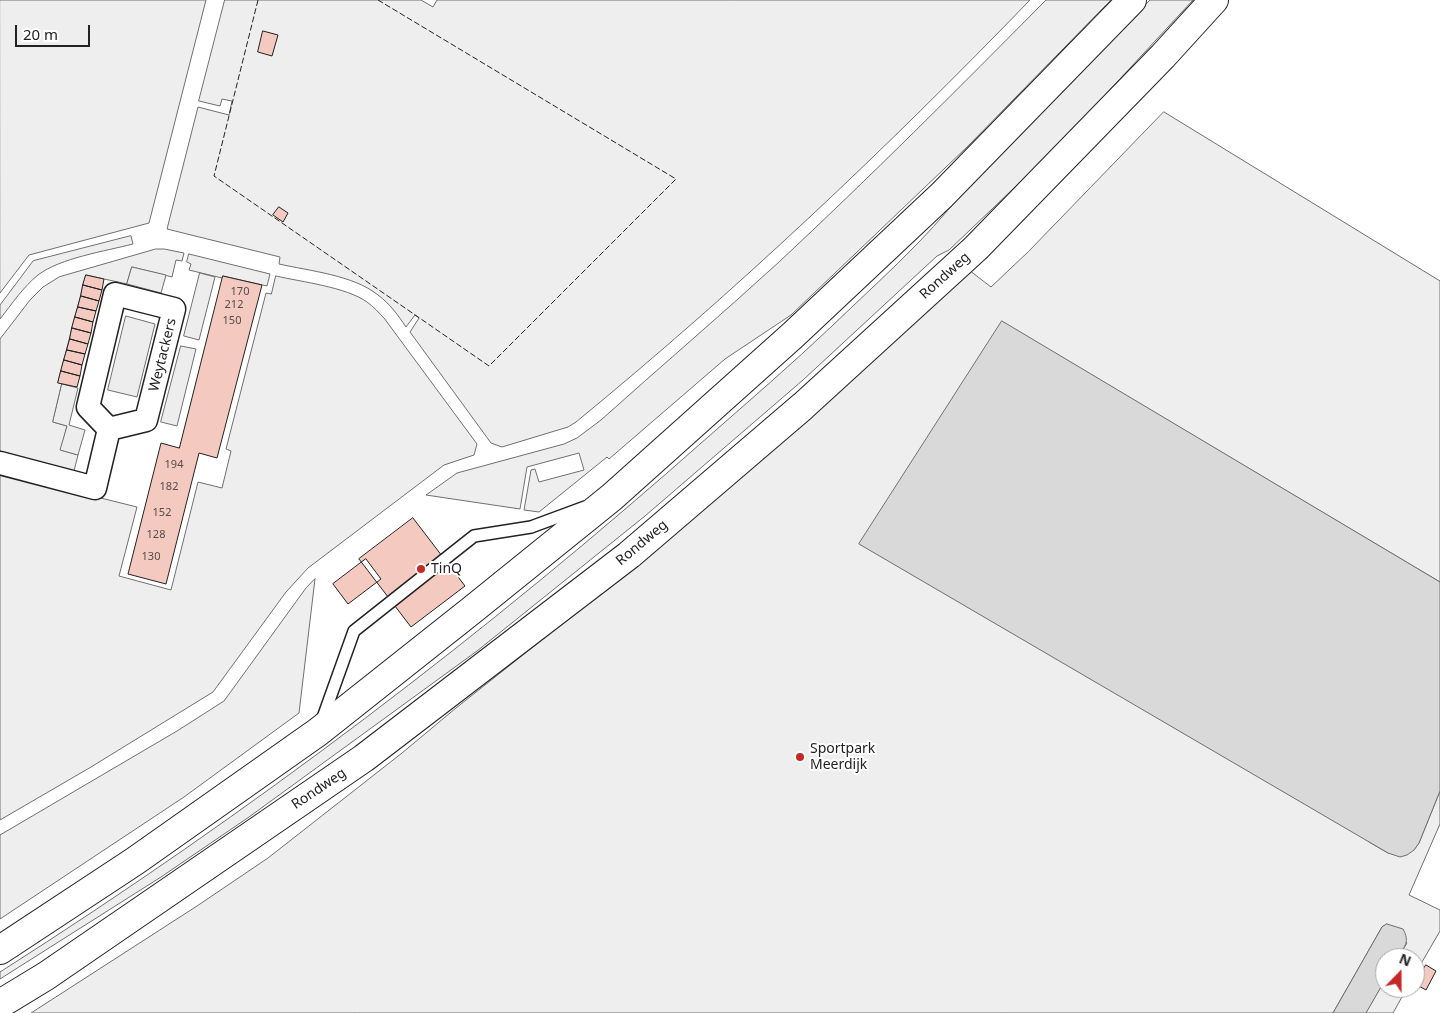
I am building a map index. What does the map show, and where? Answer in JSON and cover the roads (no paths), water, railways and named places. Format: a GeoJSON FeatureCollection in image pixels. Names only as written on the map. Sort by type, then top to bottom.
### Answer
{"type":"FeatureCollection","features":[{"type":"Feature","properties":{"kind":"main road"},"geometry":{"type":"LineString","coordinates":[[0,950],[136,862],[318,732],[612,497],[793,335],[942,195],[1132,0]]}},
{"type":"Feature","properties":{"kind":"main road","name":"Rondweg"},"geometry":{"type":"LineString","coordinates":[[0,1004],[46,976],[364,758],[629,555],[803,406],[976,248],[1163,56],[1214,0]]}},
{"type":"Feature","properties":{"kind":"street","name":"Weytackers"},"geometry":{"type":"LineString","coordinates":[[115,294],[174,309],[146,420],[109,429],[88,407],[115,294]]}},
{"type":"Feature","properties":{"kind":"street"},"geometry":{"type":"LineString","coordinates":[[0,463],[95,488],[109,429]]}},
{"type":"Feature","properties":{"kind":"lane"},"geometry":{"type":"LineString","coordinates":[[318,732],[354,631],[361,625],[474,536],[531,527],[612,497]]}},
{"type":"Feature","properties":{"kind":"place","name":"TinQ"},"geometry":{"type":"Point","coordinates":[421,569]}},
{"type":"Feature","properties":{"kind":"place","name":"Sportpark Meerdijk"},"geometry":{"type":"Point","coordinates":[800,757]}}]}
